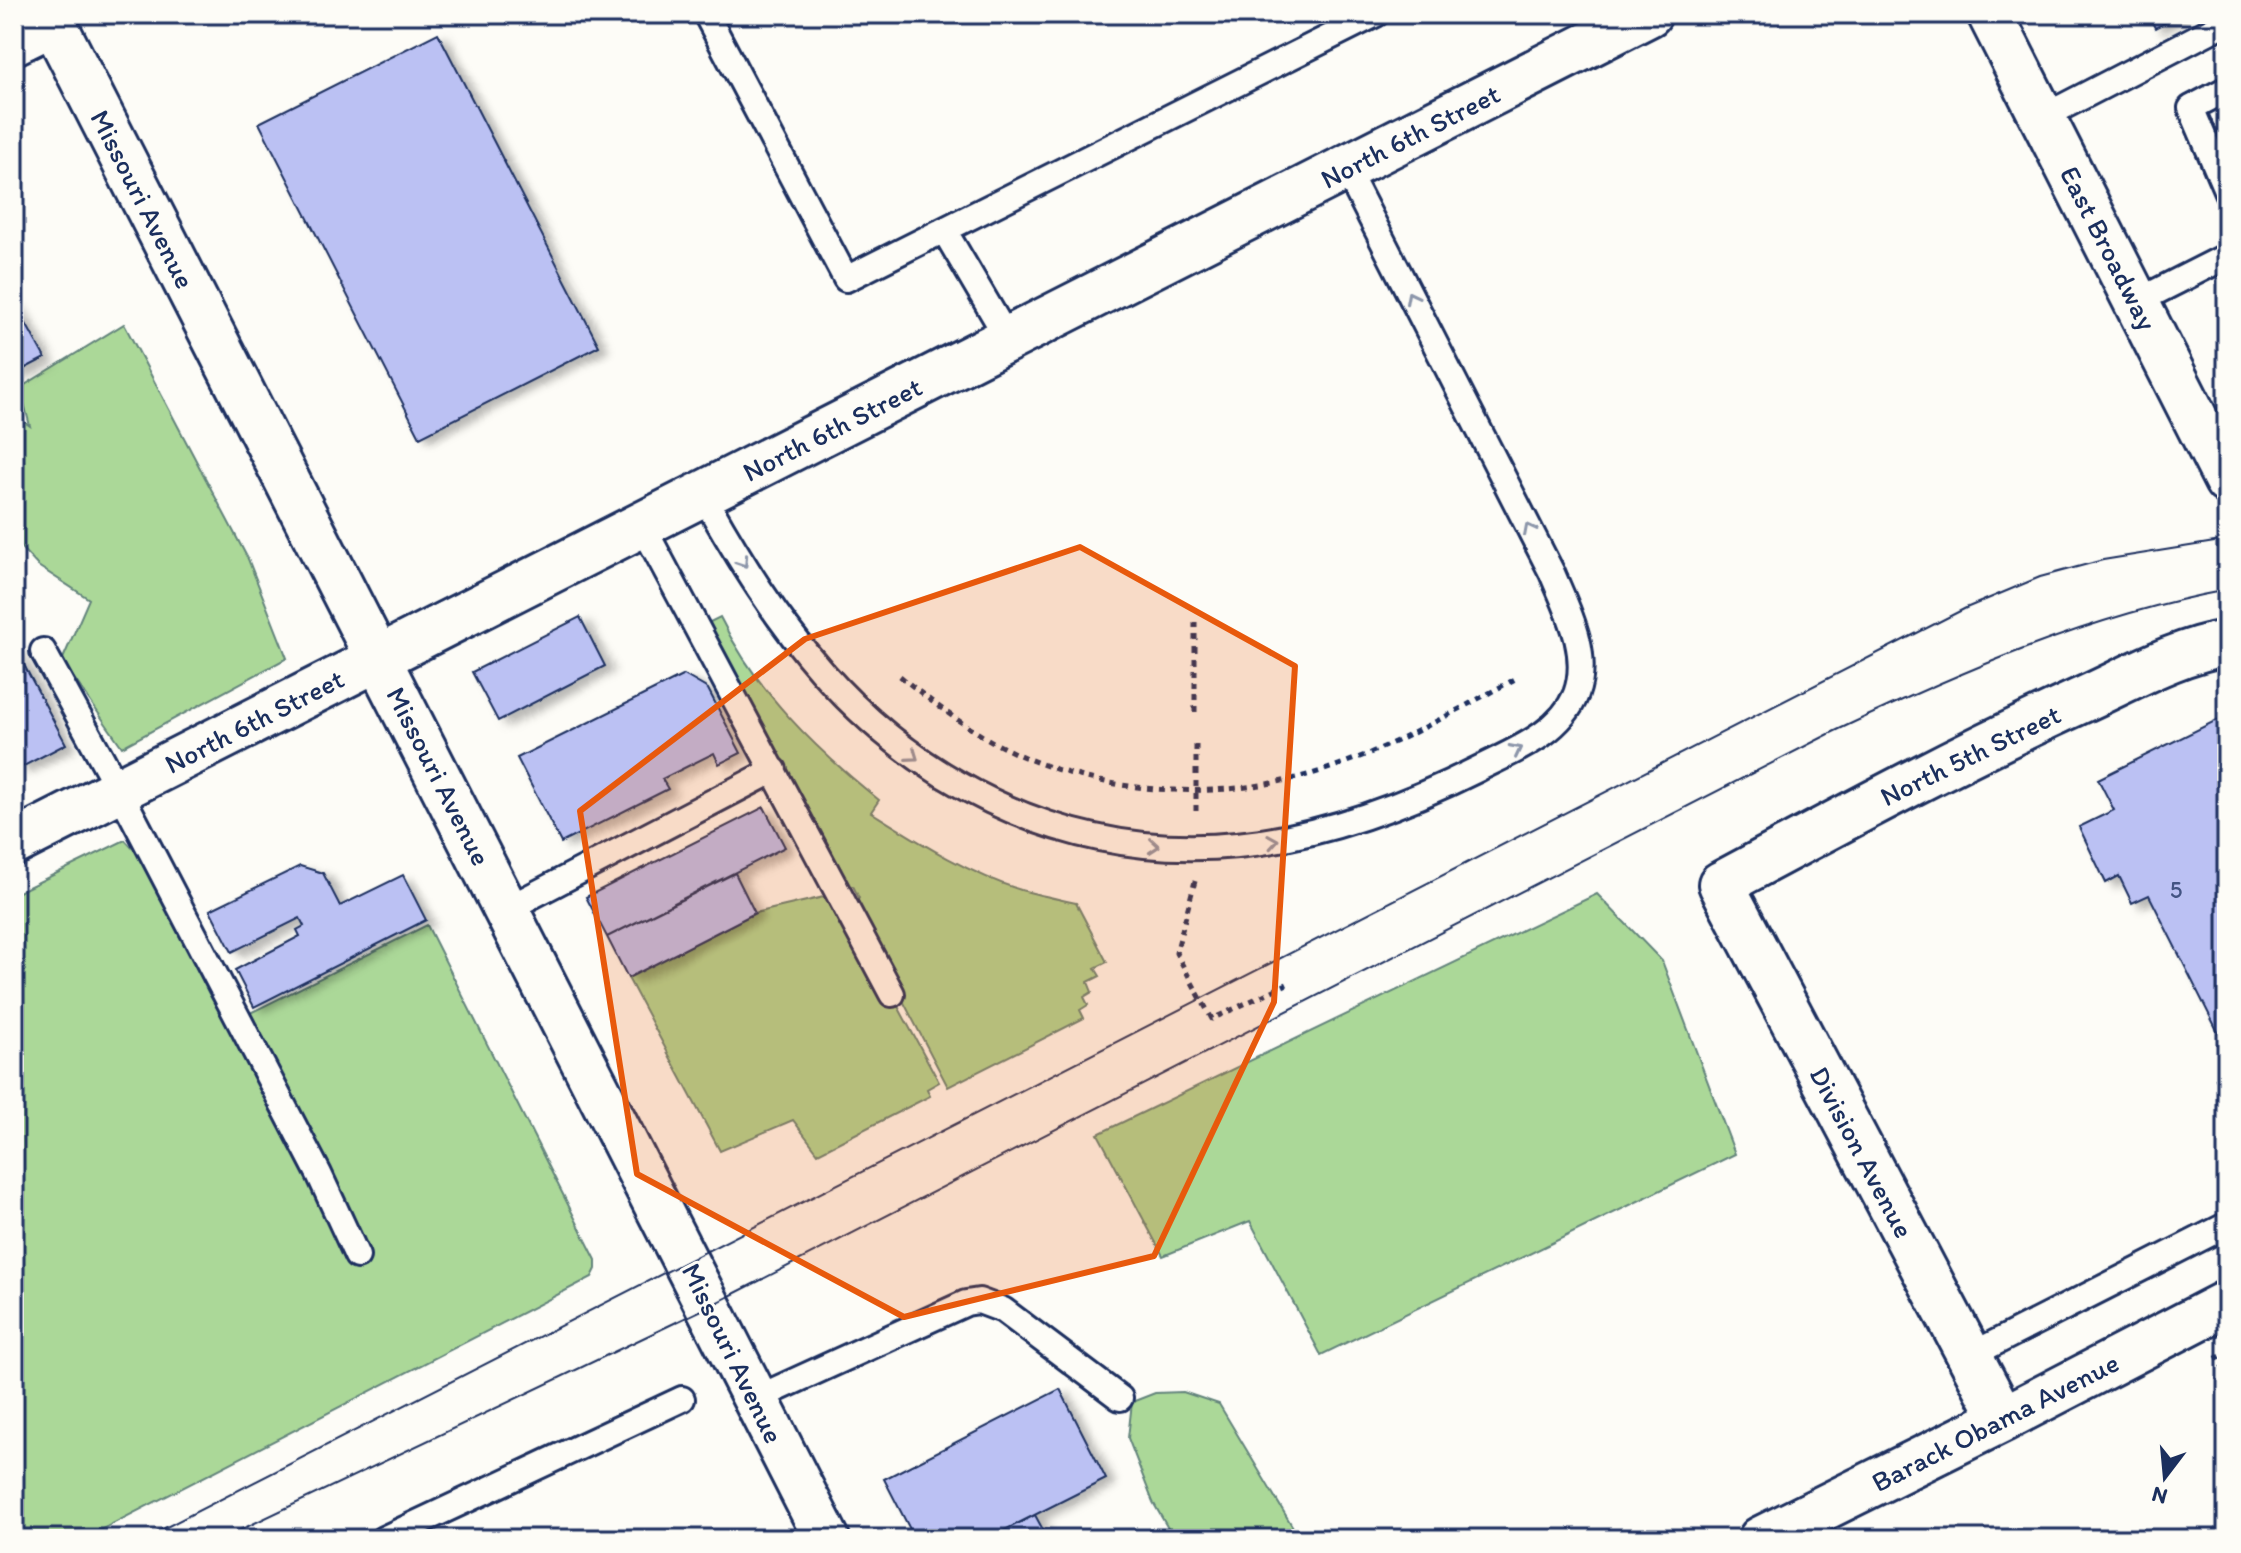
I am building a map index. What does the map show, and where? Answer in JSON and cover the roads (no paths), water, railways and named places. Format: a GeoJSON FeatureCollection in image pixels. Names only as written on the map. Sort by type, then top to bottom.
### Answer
{"type":"FeatureCollection","features":[{"type":"Feature","properties":{"kind":"street","name":"North 6th Street"},"geometry":{"type":"LineString","coordinates":[[14,843],[1649,14]]}},
{"type":"Feature","properties":{"kind":"street","name":"East Broadway"},"geometry":{"type":"LineString","coordinates":[[1990,14],[2227,481]]}},
{"type":"Feature","properties":{"kind":"street"},"geometry":{"type":"LineString","coordinates":[[14,42],[51,18]]}},
{"type":"Feature","properties":{"kind":"street","name":"Missouri Avenue"},"geometry":{"type":"LineString","coordinates":[[51,18],[827,1539]]}},
{"type":"Feature","properties":{"kind":"street","name":"North 5th Street"},"geometry":{"type":"LineString","coordinates":[[1721,884],[1981,746],[2167,662],[2204,647],[2227,643]]}},
{"type":"Feature","properties":{"kind":"street","name":"Division Avenue"},"geometry":{"type":"LineString","coordinates":[[1721,884],[2003,1419]]}},
{"type":"Feature","properties":{"kind":"street","name":"Barack Obama Avenue"},"geometry":{"type":"LineString","coordinates":[[1761,1539],[2227,1303]]}},
{"type":"Feature","properties":{"kind":"lane"},"geometry":{"type":"LineString","coordinates":[[706,14],[846,279],[1376,14]]}},
{"type":"Feature","properties":{"kind":"lane"},"geometry":{"type":"LineString","coordinates":[[2043,117],[2227,22]]}},
{"type":"Feature","properties":{"kind":"lane"},"geometry":{"type":"LineString","coordinates":[[2227,89],[2191,108],[2227,192]]}},
{"type":"Feature","properties":{"kind":"lane"},"geometry":{"type":"LineString","coordinates":[[703,495],[725,536],[780,617],[845,699],[885,735],[928,766],[989,800],[1055,827],[1123,843],[1160,847],[1196,849],[1275,841],[1361,818],[1455,781],[1526,745],[1555,724],[1576,693],[1580,662],[1573,624],[1552,573],[1346,169]]}},
{"type":"Feature","properties":{"kind":"lane"},"geometry":{"type":"LineString","coordinates":[[944,230],[1008,339]]}},
{"type":"Feature","properties":{"kind":"lane"},"geometry":{"type":"LineString","coordinates":[[2136,302],[2227,256]]}},
{"type":"Feature","properties":{"kind":"lane"},"geometry":{"type":"LineString","coordinates":[[642,525],[892,994]]}},
{"type":"Feature","properties":{"kind":"lane"},"geometry":{"type":"LineString","coordinates":[[43,651],[319,1174],[357,1256]]}},
{"type":"Feature","properties":{"kind":"lane"},"geometry":{"type":"LineString","coordinates":[[507,909],[774,770]]}},
{"type":"Feature","properties":{"kind":"lane"},"geometry":{"type":"LineString","coordinates":[[1969,1356],[2227,1225]]}},
{"type":"Feature","properties":{"kind":"lane"},"geometry":{"type":"LineString","coordinates":[[755,1399],[966,1303],[979,1301],[1003,1310],[1120,1398]]}},
{"type":"Feature","properties":{"kind":"lane"},"geometry":{"type":"LineString","coordinates":[[383,1539],[682,1399]]}},
{"type":"Feature","properties":{"kind":"tram line"},"geometry":{"type":"LineString","coordinates":[[143,1539],[1966,608],[2040,577],[2103,560],[2227,540]]}},
{"type":"Feature","properties":{"kind":"tram line"},"geometry":{"type":"LineString","coordinates":[[221,1539],[708,1307],[1833,732],[1928,688],[2075,630],[2125,614],[2227,590]]}}]}
